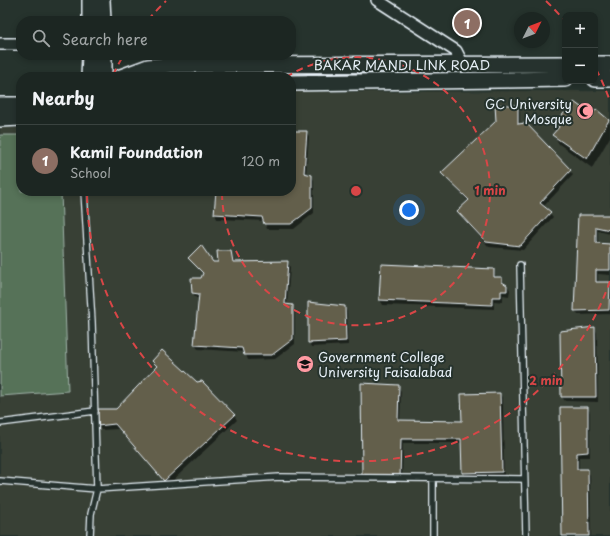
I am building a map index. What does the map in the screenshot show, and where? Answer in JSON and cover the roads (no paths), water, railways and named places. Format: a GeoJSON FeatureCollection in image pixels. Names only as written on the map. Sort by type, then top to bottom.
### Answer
{"type":"FeatureCollection","features":[{"type":"Feature","properties":{"kind":"main road"},"geometry":{"type":"LineString","coordinates":[[90,0],[90,16]]}},
{"type":"Feature","properties":{"kind":"main road"},"geometry":{"type":"LineString","coordinates":[[102,0],[103,16]]}},
{"type":"Feature","properties":{"kind":"main road"},"geometry":{"type":"LineString","coordinates":[[89,72],[90,60]]}},
{"type":"Feature","properties":{"kind":"main road"},"geometry":{"type":"LineString","coordinates":[[104,60],[104,72]]}},
{"type":"Feature","properties":{"kind":"main road","name":"BAKAR MANDI LINK ROAD"},"geometry":{"type":"LineString","coordinates":[[134,72],[148,67],[170,65],[562,64]]}},
{"type":"Feature","properties":{"kind":"main road"},"geometry":{"type":"LineString","coordinates":[[598,64],[610,64]]}},
{"type":"Feature","properties":{"kind":"main road","name":"BAKAR MANDI LINK ROAD"},"geometry":{"type":"LineString","coordinates":[[296,83],[562,79]]}},
{"type":"Feature","properties":{"kind":"main road"},"geometry":{"type":"LineString","coordinates":[[598,79],[610,79]]}},
{"type":"Feature","properties":{"kind":"main road"},"geometry":{"type":"LineString","coordinates":[[0,105],[16,105]]}},
{"type":"Feature","properties":{"kind":"main road"},"geometry":{"type":"LineString","coordinates":[[0,119],[16,118]]}},
{"type":"Feature","properties":{"kind":"street"},"geometry":{"type":"LineString","coordinates":[[377,0],[456,51],[462,65]]}},
{"type":"Feature","properties":{"kind":"street"},"geometry":{"type":"LineString","coordinates":[[0,44],[16,44]]}},
{"type":"Feature","properties":{"kind":"lane"},"geometry":{"type":"LineString","coordinates":[[84,196],[92,322],[97,489],[92,514],[90,536]]}},
{"type":"Feature","properties":{"kind":"lane"},"geometry":{"type":"LineString","coordinates":[[520,265],[526,536]]}},
{"type":"Feature","properties":{"kind":"lane"},"geometry":{"type":"LineString","coordinates":[[0,423],[95,411]]}},
{"type":"Feature","properties":{"kind":"lane"},"geometry":{"type":"LineString","coordinates":[[0,480],[97,489],[280,477],[524,479]]}},
{"type":"Feature","properties":{"kind":"lane"},"geometry":{"type":"LineString","coordinates":[[433,478],[433,536]]}},
{"type":"Feature","properties":{"kind":"place","name":"Kamil Foundation"},"geometry":{"type":"Point","coordinates":[467,23]}},
{"type":"Feature","properties":{"kind":"place","name":"GC University Mosque"},"geometry":{"type":"Point","coordinates":[585,111]}},
{"type":"Feature","properties":{"kind":"place","name":"Government College University Faisalabad"},"geometry":{"type":"Point","coordinates":[305,364]}}]}
